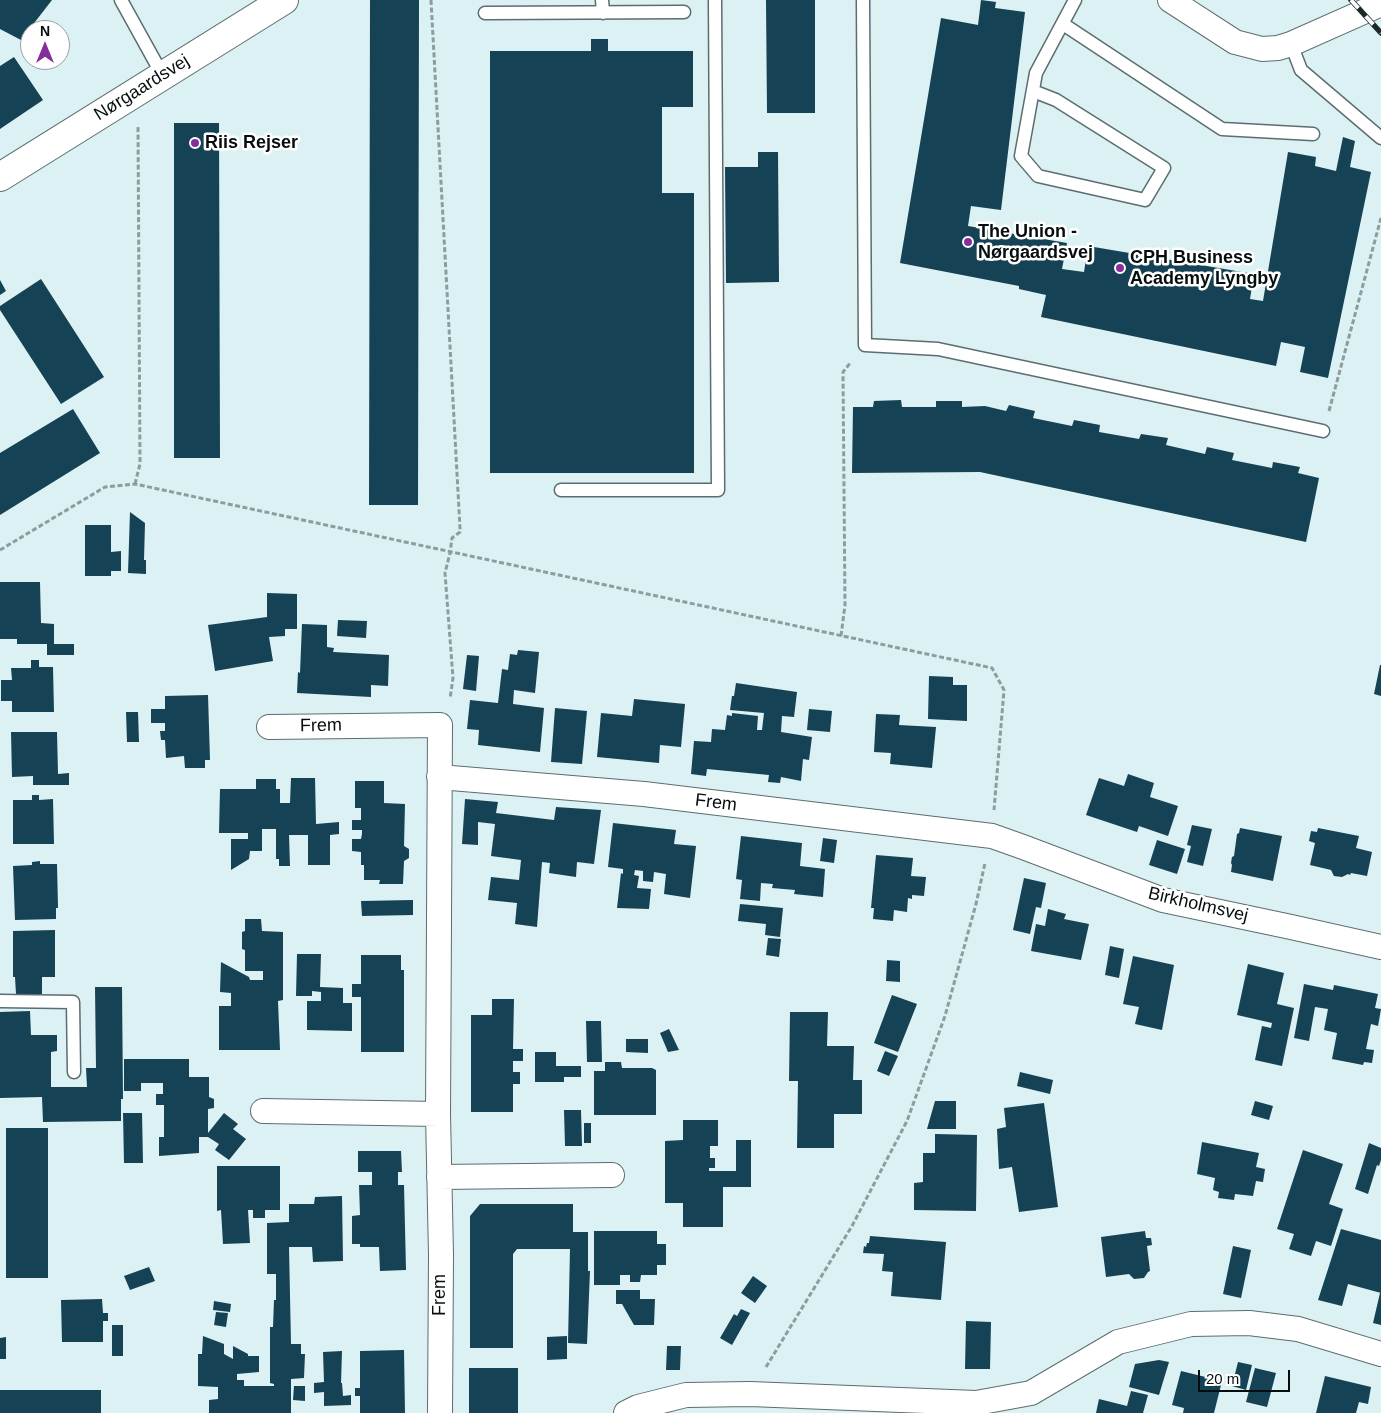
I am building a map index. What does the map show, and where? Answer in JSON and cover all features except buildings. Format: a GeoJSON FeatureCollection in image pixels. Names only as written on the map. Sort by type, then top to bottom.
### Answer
{"type":"FeatureCollection","features":[{"type":"Feature","properties":{"kind":"street","name":"Nørgaardsvej"},"geometry":{"type":"LineString","coordinates":[[0,177],[284,0]]}},
{"type":"Feature","properties":{"kind":"street"},"geometry":{"type":"LineString","coordinates":[[1170,0],[1235,42],[1262,49],[1278,48],[1291,44],[1381,4]]}},
{"type":"Feature","properties":{"kind":"street","name":"Frem"},"geometry":{"type":"LineString","coordinates":[[269,727],[440,725],[438,1114],[440,1176],[440,1413]]}},
{"type":"Feature","properties":{"kind":"street","name":"Frem"},"geometry":{"type":"LineString","coordinates":[[439,778],[644,794],[992,836]]}},
{"type":"Feature","properties":{"kind":"street","name":"Birkholmsvej"},"geometry":{"type":"LineString","coordinates":[[992,836],[1162,900],[1292,926],[1381,947]]}},
{"type":"Feature","properties":{"kind":"street"},"geometry":{"type":"LineString","coordinates":[[263,1111],[438,1114]]}},
{"type":"Feature","properties":{"kind":"street"},"geometry":{"type":"LineString","coordinates":[[440,1176],[612,1176]]}},
{"type":"Feature","properties":{"kind":"street"},"geometry":{"type":"LineString","coordinates":[[626,1413],[638,1407],[686,1395],[750,1394],[976,1403],[1031,1393],[1118,1342],[1191,1324],[1249,1323],[1298,1329],[1381,1354]]}},
{"type":"Feature","properties":{"kind":"lane"},"geometry":{"type":"LineString","coordinates":[[121,0],[162,76]]}},
{"type":"Feature","properties":{"kind":"lane"},"geometry":{"type":"LineString","coordinates":[[561,490],[718,490],[715,0]]}},
{"type":"Feature","properties":{"kind":"lane"},"geometry":{"type":"LineString","coordinates":[[863,0],[865,345],[938,349],[1323,431]]}},
{"type":"Feature","properties":{"kind":"lane"},"geometry":{"type":"LineString","coordinates":[[1033,91],[1056,100],[1164,168],[1145,200],[1038,176],[1021,156],[1036,73],[1075,0]]}},
{"type":"Feature","properties":{"kind":"lane"},"geometry":{"type":"LineString","coordinates":[[485,14],[602,6],[684,12]]}},
{"type":"Feature","properties":{"kind":"lane"},"geometry":{"type":"LineString","coordinates":[[1063,24],[1222,129],[1313,134]]}},
{"type":"Feature","properties":{"kind":"lane"},"geometry":{"type":"LineString","coordinates":[[1291,44],[1300,70],[1381,138]]}},
{"type":"Feature","properties":{"kind":"lane"},"geometry":{"type":"LineString","coordinates":[[0,1001],[73,1002],[74,1072]]}},
{"type":"Feature","properties":{"kind":"path"},"geometry":{"type":"LineString","coordinates":[[432,0],[460,528],[460,532],[452,538],[445,573],[453,678],[448,706],[440,725]]}},
{"type":"Feature","properties":{"kind":"path"},"geometry":{"type":"LineString","coordinates":[[135,484],[140,464],[138,91]]}},
{"type":"Feature","properties":{"kind":"path"},"geometry":{"type":"LineString","coordinates":[[1323,431],[1381,218]]}},
{"type":"Feature","properties":{"kind":"path"},"geometry":{"type":"LineString","coordinates":[[841,636],[845,605],[843,372],[865,345]]}},
{"type":"Feature","properties":{"kind":"path"},"geometry":{"type":"LineString","coordinates":[[0,550],[105,487],[135,484],[992,668],[1004,690],[992,836],[976,904],[944,1016],[907,1121],[852,1226],[750,1394]]}},
{"type":"Feature","properties":{"kind":"railway"},"geometry":{"type":"LineString","coordinates":[[1351,0],[1381,33]]}},
{"type":"Feature","properties":{"kind":"place","name":"Riis Rejser"},"geometry":{"type":"Point","coordinates":[195,143]}},
{"type":"Feature","properties":{"kind":"place","name":"The Union - Nørgaardsvej"},"geometry":{"type":"Point","coordinates":[968,242]}},
{"type":"Feature","properties":{"kind":"place","name":"CPH Business Academy Lyngby"},"geometry":{"type":"Point","coordinates":[1120,268]}}]}
